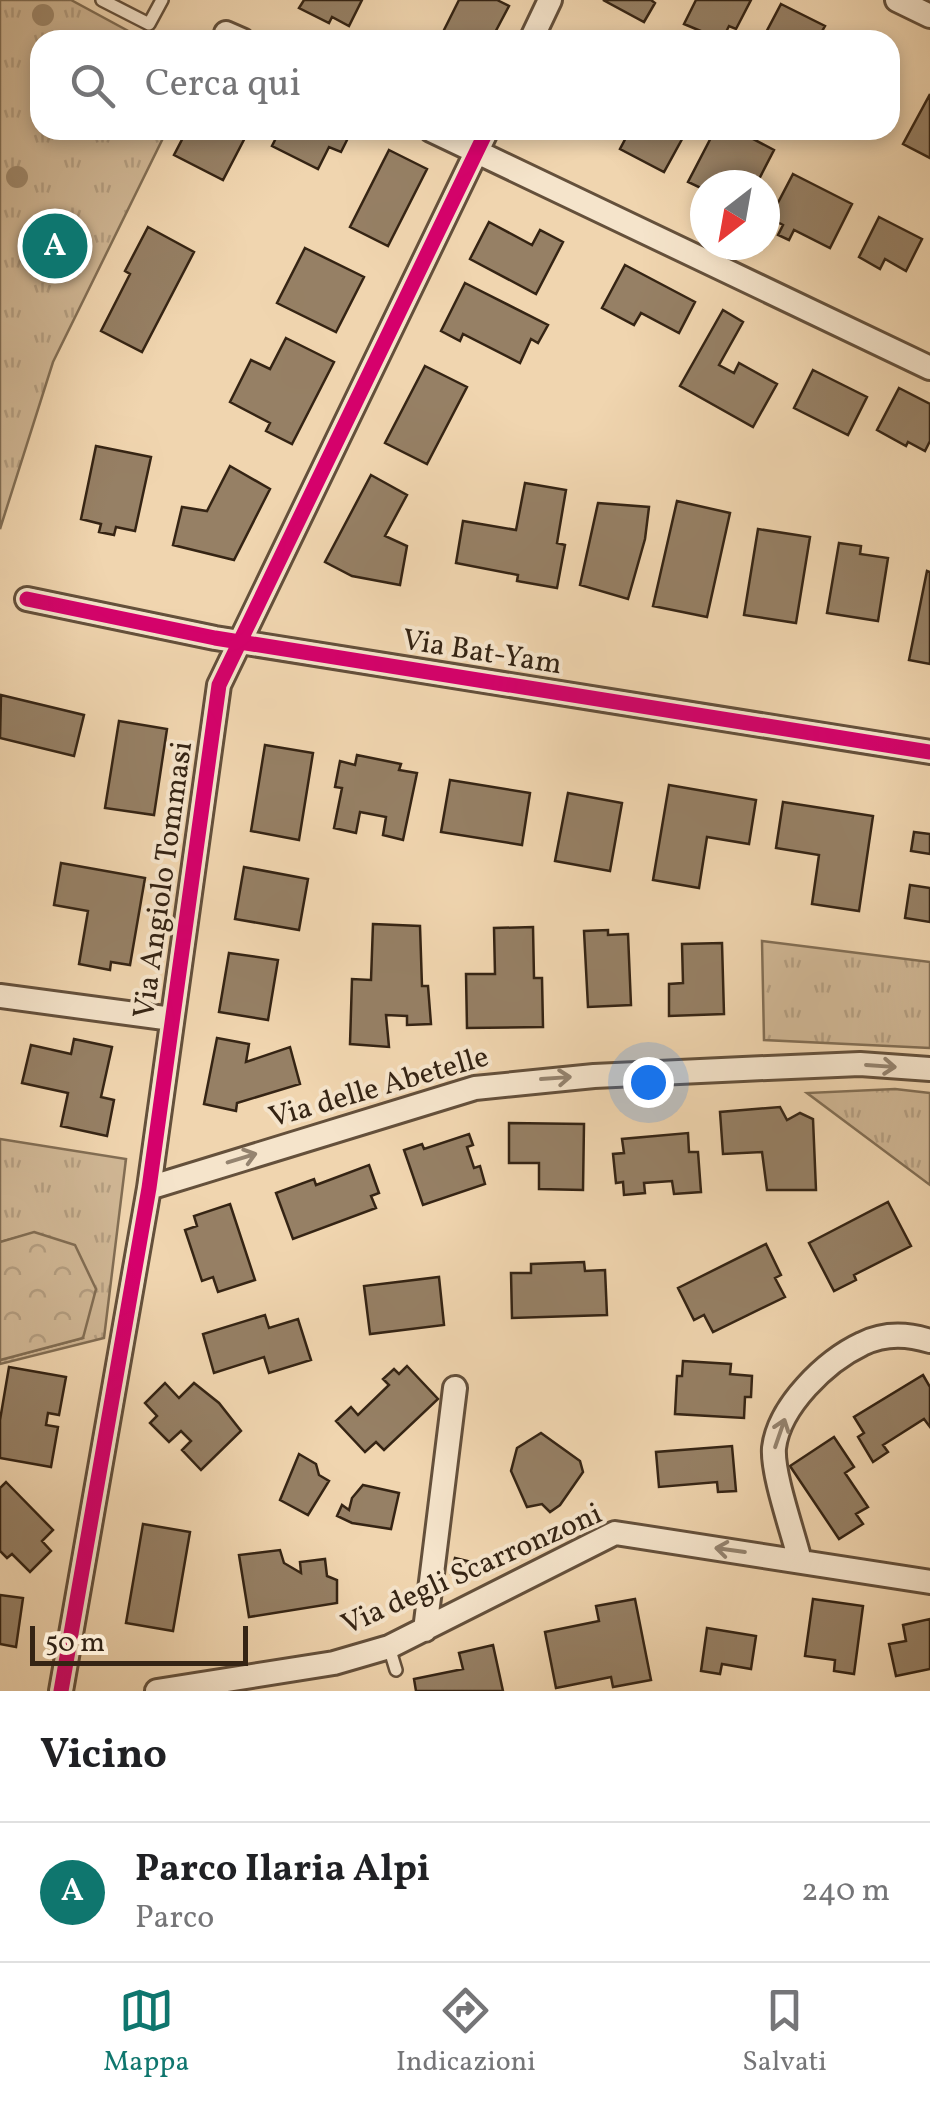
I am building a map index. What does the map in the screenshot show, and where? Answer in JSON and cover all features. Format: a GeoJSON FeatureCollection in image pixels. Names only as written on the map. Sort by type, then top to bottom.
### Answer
{"type":"FeatureCollection","features":[{"type":"Feature","properties":{"kind":"street"},"geometry":{"type":"LineString","coordinates":[[536,30],[550,0]]}},
{"type":"Feature","properties":{"kind":"street"},"geometry":{"type":"LineString","coordinates":[[896,0],[930,16]]}},
{"type":"Feature","properties":{"kind":"street"},"geometry":{"type":"LineString","coordinates":[[482,141],[930,368]]}},
{"type":"Feature","properties":{"kind":"street","name":"Via Angiolo Tommasi"},"geometry":{"type":"LineString","coordinates":[[61,1691],[149,1188],[219,685],[482,141]]}},
{"type":"Feature","properties":{"kind":"street","name":"Via Bat-Yam"},"geometry":{"type":"LineString","coordinates":[[27,599],[238,642],[930,752]]}},
{"type":"Feature","properties":{"kind":"street"},"geometry":{"type":"LineString","coordinates":[[0,996],[172,1020]]}},
{"type":"Feature","properties":{"kind":"street","name":"Via delle Abetelle"},"geometry":{"type":"LineString","coordinates":[[149,1188],[475,1088],[575,1077],[860,1064],[930,1069]]}},
{"type":"Feature","properties":{"kind":"street"},"geometry":{"type":"LineString","coordinates":[[800,1561],[774,1448],[790,1409],[818,1378],[862,1344],[899,1336],[930,1341]]}},
{"type":"Feature","properties":{"kind":"street"},"geometry":{"type":"LineString","coordinates":[[424,1630],[455,1388]]}},
{"type":"Feature","properties":{"kind":"street","name":"Via degli Scarronzoni"},"geometry":{"type":"LineString","coordinates":[[157,1691],[334,1663],[393,1658],[424,1630],[615,1533],[930,1582]]}},
{"type":"Feature","properties":{"kind":"lane"},"geometry":{"type":"LineString","coordinates":[[102,0],[149,24],[162,0]]}},
{"type":"Feature","properties":{"kind":"green space"},"geometry":{"type":"Polygon","coordinates":[[[0,0],[71,0],[126,30],[30,30],[30,140],[162,140],[53,362],[0,529],[0,0]]]}},
{"type":"Feature","properties":{"kind":"green space"},"geometry":{"type":"Polygon","coordinates":[[[762,941],[930,962],[930,1048],[764,1040],[762,941]]]}},
{"type":"Feature","properties":{"kind":"green space"},"geometry":{"type":"Polygon","coordinates":[[[895,1089],[930,1093],[930,1185],[807,1093],[895,1089]]]}},
{"type":"Feature","properties":{"kind":"green space"},"geometry":{"type":"Polygon","coordinates":[[[0,1139],[126,1159],[104,1338],[0,1364],[0,1360],[83,1338],[34,1233],[0,1242],[0,1139]]]}},
{"type":"Feature","properties":{"kind":"green space"},"geometry":{"type":"Polygon","coordinates":[[[34,1232],[75,1245],[96,1289],[83,1338],[0,1360],[0,1242],[34,1232]]]}},
{"type":"Feature","properties":{"kind":"building"},"geometry":{"type":"Polygon","coordinates":[[[304,0],[362,0],[349,26],[332,17],[329,23],[299,8],[304,0]]]}},
{"type":"Feature","properties":{"kind":"building"},"geometry":{"type":"Polygon","coordinates":[[[459,0],[497,0],[509,6],[496,30],[444,30],[459,0]]]}},
{"type":"Feature","properties":{"kind":"building"},"geometry":{"type":"Polygon","coordinates":[[[603,0],[651,0],[655,3],[644,22],[603,0]]]}},
{"type":"Feature","properties":{"kind":"building"},"geometry":{"type":"Polygon","coordinates":[[[696,0],[751,0],[736,29],[729,26],[727,30],[698,30],[684,24],[696,0]]]}},
{"type":"Feature","properties":{"kind":"building"},"geometry":{"type":"Polygon","coordinates":[[[781,4],[825,26],[823,30],[767,30],[781,4]]]}},
{"type":"Feature","properties":{"kind":"building"},"geometry":{"type":"Polygon","coordinates":[[[930,94],[930,158],[903,144],[930,94]]]}},
{"type":"Feature","properties":{"kind":"building"},"geometry":{"type":"Polygon","coordinates":[[[182,140],[244,140],[223,180],[174,155],[182,140]]]}},
{"type":"Feature","properties":{"kind":"building"},"geometry":{"type":"Polygon","coordinates":[[[275,140],[347,140],[341,152],[329,147],[318,169],[272,146],[275,140]]]}},
{"type":"Feature","properties":{"kind":"building"},"geometry":{"type":"Polygon","coordinates":[[[625,140],[682,140],[664,172],[620,149],[625,140]]]}},
{"type":"Feature","properties":{"kind":"building"},"geometry":{"type":"Polygon","coordinates":[[[710,140],[755,140],[774,150],[764,170],[694,170],[710,140]]]}},
{"type":"Feature","properties":{"kind":"building"},"geometry":{"type":"Polygon","coordinates":[[[389,150],[427,169],[388,246],[350,227],[389,150]]]}},
{"type":"Feature","properties":{"kind":"building"},"geometry":{"type":"Polygon","coordinates":[[[793,174],[852,204],[830,248],[794,230],[789,240],[780,236],[780,199],[793,174]]]}},
{"type":"Feature","properties":{"kind":"building"},"geometry":{"type":"Polygon","coordinates":[[[879,217],[922,239],[906,271],[885,259],[880,269],[859,257],[879,217]]]}},
{"type":"Feature","properties":{"kind":"building"},"geometry":{"type":"Polygon","coordinates":[[[489,222],[532,245],[540,230],[563,242],[536,294],[470,259],[489,222]]]}},
{"type":"Feature","properties":{"kind":"building"},"geometry":{"type":"Polygon","coordinates":[[[148,227],[194,252],[142,352],[101,331],[148,227]]]}},
{"type":"Feature","properties":{"kind":"building"},"geometry":{"type":"Polygon","coordinates":[[[305,248],[364,277],[336,332],[277,303],[305,248]]]}},
{"type":"Feature","properties":{"kind":"building"},"geometry":{"type":"Polygon","coordinates":[[[625,265],[695,302],[679,333],[641,313],[634,325],[602,308],[625,265]]]}},
{"type":"Feature","properties":{"kind":"building"},"geometry":{"type":"Polygon","coordinates":[[[465,283],[548,325],[538,343],[531,339],[520,363],[463,334],[460,341],[441,331],[465,283]]]}},
{"type":"Feature","properties":{"kind":"building"},"geometry":{"type":"Polygon","coordinates":[[[723,310],[743,322],[719,365],[734,373],[739,363],[777,384],[753,427],[680,386],[723,310]]]}},
{"type":"Feature","properties":{"kind":"building"},"geometry":{"type":"Polygon","coordinates":[[[286,338],[334,362],[292,444],[266,431],[270,423],[230,402],[251,360],[270,369],[286,338]]]}},
{"type":"Feature","properties":{"kind":"building"},"geometry":{"type":"Polygon","coordinates":[[[425,366],[467,387],[427,464],[385,443],[425,366]]]}},
{"type":"Feature","properties":{"kind":"building"},"geometry":{"type":"Polygon","coordinates":[[[813,370],[867,397],[848,435],[794,408],[813,370]]]}},
{"type":"Feature","properties":{"kind":"building"},"geometry":{"type":"Polygon","coordinates":[[[899,388],[930,404],[930,441],[925,451],[908,442],[906,446],[877,430],[899,388]]]}},
{"type":"Feature","properties":{"kind":"building"},"geometry":{"type":"Polygon","coordinates":[[[96,446],[151,457],[135,531],[116,527],[114,535],[99,532],[101,524],[81,519],[96,446]]]}},
{"type":"Feature","properties":{"kind":"building"},"geometry":{"type":"Polygon","coordinates":[[[230,466],[270,489],[234,560],[173,545],[182,507],[207,511],[230,466]]]}},
{"type":"Feature","properties":{"kind":"building"},"geometry":{"type":"Polygon","coordinates":[[[371,475],[407,495],[385,536],[407,546],[400,585],[352,576],[325,562],[371,475]]]}},
{"type":"Feature","properties":{"kind":"building"},"geometry":{"type":"Polygon","coordinates":[[[525,483],[566,490],[557,543],[565,545],[557,588],[517,581],[518,575],[456,563],[463,521],[516,530],[525,483]]]}},
{"type":"Feature","properties":{"kind":"building"},"geometry":{"type":"Polygon","coordinates":[[[677,501],[730,513],[707,617],[653,606],[677,501]]]}},
{"type":"Feature","properties":{"kind":"building"},"geometry":{"type":"Polygon","coordinates":[[[598,503],[649,507],[645,539],[628,599],[580,585],[598,503]]]}},
{"type":"Feature","properties":{"kind":"building"},"geometry":{"type":"Polygon","coordinates":[[[758,529],[810,537],[796,623],[744,615],[758,529]]]}},
{"type":"Feature","properties":{"kind":"building"},"geometry":{"type":"Polygon","coordinates":[[[839,543],[861,546],[860,554],[888,558],[878,621],[827,613],[839,543]]]}},
{"type":"Feature","properties":{"kind":"building"},"geometry":{"type":"Polygon","coordinates":[[[927,571],[930,572],[930,664],[909,660],[927,571]]]}},
{"type":"Feature","properties":{"kind":"building"},"geometry":{"type":"Polygon","coordinates":[[[1,695],[84,715],[74,756],[0,738],[1,695]]]}},
{"type":"Feature","properties":{"kind":"building"},"geometry":{"type":"Polygon","coordinates":[[[119,721],[167,729],[154,815],[105,808],[119,721]]]}},
{"type":"Feature","properties":{"kind":"building"},"geometry":{"type":"Polygon","coordinates":[[[265,745],[313,753],[299,840],[251,831],[265,745]]]}},
{"type":"Feature","properties":{"kind":"building"},"geometry":{"type":"Polygon","coordinates":[[[357,755],[401,764],[399,770],[417,773],[403,840],[383,835],[386,817],[360,812],[356,833],[334,828],[342,788],[335,787],[340,761],[355,765],[357,755]]]}},
{"type":"Feature","properties":{"kind":"building"},"geometry":{"type":"Polygon","coordinates":[[[450,780],[530,793],[522,845],[441,832],[450,780]]]}},
{"type":"Feature","properties":{"kind":"building"},"geometry":{"type":"Polygon","coordinates":[[[669,785],[756,800],[749,844],[707,837],[699,888],[653,880],[669,785]]]}},
{"type":"Feature","properties":{"kind":"building"},"geometry":{"type":"Polygon","coordinates":[[[568,793],[622,803],[610,871],[555,861],[568,793]]]}},
{"type":"Feature","properties":{"kind":"building"},"geometry":{"type":"Polygon","coordinates":[[[783,802],[873,816],[859,911],[812,904],[819,855],[776,848],[783,802]]]}},
{"type":"Feature","properties":{"kind":"building"},"geometry":{"type":"Polygon","coordinates":[[[914,832],[930,834],[930,854],[911,851],[914,832]]]}},
{"type":"Feature","properties":{"kind":"building"},"geometry":{"type":"Polygon","coordinates":[[[61,863],[145,878],[130,965],[111,962],[110,970],[79,964],[88,911],[54,905],[61,863]]]}},
{"type":"Feature","properties":{"kind":"building"},"geometry":{"type":"Polygon","coordinates":[[[244,867],[308,879],[299,930],[235,919],[244,867]]]}},
{"type":"Feature","properties":{"kind":"building"},"geometry":{"type":"Polygon","coordinates":[[[910,885],[930,888],[930,922],[905,918],[910,885]]]}},
{"type":"Feature","properties":{"kind":"building"},"geometry":{"type":"Polygon","coordinates":[[[373,924],[420,926],[422,986],[428,986],[431,1024],[407,1025],[407,1016],[386,1015],[389,1047],[350,1044],[352,979],[371,980],[373,924]]]}},
{"type":"Feature","properties":{"kind":"building"},"geometry":{"type":"Polygon","coordinates":[[[533,927],[534,978],[542,978],[543,1027],[467,1028],[466,974],[495,974],[494,928],[533,927]]]}},
{"type":"Feature","properties":{"kind":"building"},"geometry":{"type":"Polygon","coordinates":[[[608,930],[608,935],[628,934],[631,1005],[588,1007],[584,931],[608,930]]]}},
{"type":"Feature","properties":{"kind":"building"},"geometry":{"type":"Polygon","coordinates":[[[722,943],[724,1014],[669,1016],[669,984],[683,983],[682,944],[722,943]]]}},
{"type":"Feature","properties":{"kind":"building"},"geometry":{"type":"Polygon","coordinates":[[[229,953],[278,960],[268,1020],[219,1012],[229,953]]]}},
{"type":"Feature","properties":{"kind":"building"},"geometry":{"type":"Polygon","coordinates":[[[217,1038],[249,1044],[246,1062],[290,1047],[300,1084],[237,1103],[236,1111],[204,1104],[217,1038]]]}},
{"type":"Feature","properties":{"kind":"building"},"geometry":{"type":"Polygon","coordinates":[[[74,1039],[112,1047],[101,1097],[114,1100],[107,1136],[61,1126],[68,1093],[22,1083],[31,1045],[71,1054],[74,1039]]]}},
{"type":"Feature","properties":{"kind":"building"},"geometry":{"type":"Polygon","coordinates":[[[780,1107],[787,1120],[800,1113],[813,1119],[816,1190],[767,1190],[762,1152],[723,1154],[720,1112],[780,1107]]]}},
{"type":"Feature","properties":{"kind":"building"},"geometry":{"type":"Polygon","coordinates":[[[509,1123],[584,1124],[583,1190],[539,1189],[539,1163],[509,1163],[509,1123]]]}},
{"type":"Feature","properties":{"kind":"building"},"geometry":{"type":"Polygon","coordinates":[[[688,1133],[689,1152],[698,1152],[701,1192],[674,1194],[672,1181],[644,1183],[645,1193],[624,1195],[623,1182],[616,1183],[613,1154],[624,1153],[622,1139],[688,1133]]]}},
{"type":"Feature","properties":{"kind":"building"},"geometry":{"type":"Polygon","coordinates":[[[469,1134],[473,1145],[467,1147],[474,1168],[480,1166],[485,1184],[423,1205],[404,1150],[422,1144],[424,1149],[469,1134]]]}},
{"type":"Feature","properties":{"kind":"building"},"geometry":{"type":"Polygon","coordinates":[[[369,1165],[379,1193],[371,1196],[376,1208],[293,1239],[276,1193],[314,1179],[316,1185],[369,1165]]]}},
{"type":"Feature","properties":{"kind":"building"},"geometry":{"type":"Polygon","coordinates":[[[888,1202],[911,1246],[854,1275],[856,1280],[834,1291],[809,1243],[888,1202]]]}},
{"type":"Feature","properties":{"kind":"building"},"geometry":{"type":"Polygon","coordinates":[[[230,1204],[255,1280],[218,1292],[213,1277],[202,1281],[185,1230],[197,1226],[194,1216],[230,1204]]]}},
{"type":"Feature","properties":{"kind":"building"},"geometry":{"type":"Polygon","coordinates":[[[766,1244],[781,1275],[775,1278],[785,1297],[713,1332],[704,1315],[694,1320],[678,1288],[766,1244]]]}},
{"type":"Feature","properties":{"kind":"building"},"geometry":{"type":"Polygon","coordinates":[[[584,1262],[585,1271],[605,1270],[607,1315],[512,1318],[511,1273],[531,1273],[531,1264],[584,1262]]]}},
{"type":"Feature","properties":{"kind":"building"},"geometry":{"type":"Polygon","coordinates":[[[439,1277],[444,1325],[370,1334],[364,1286],[439,1277]]]}},
{"type":"Feature","properties":{"kind":"building"},"geometry":{"type":"Polygon","coordinates":[[[265,1315],[269,1328],[298,1319],[311,1360],[269,1373],[264,1357],[214,1373],[203,1334],[265,1315]]]}},
{"type":"Feature","properties":{"kind":"building"},"geometry":{"type":"Polygon","coordinates":[[[683,1361],[731,1364],[730,1374],[752,1376],[744,1418],[675,1414],[677,1376],[682,1376],[683,1361]]]}},
{"type":"Feature","properties":{"kind":"building"},"geometry":{"type":"Polygon","coordinates":[[[407,1366],[438,1399],[384,1450],[376,1442],[365,1452],[336,1421],[351,1407],[358,1415],[389,1385],[383,1379],[394,1369],[399,1374],[407,1366]]]}},
{"type":"Feature","properties":{"kind":"building"},"geometry":{"type":"Polygon","coordinates":[[[9,1367],[66,1377],[59,1415],[48,1413],[46,1425],[58,1427],[51,1467],[0,1458],[0,1420],[9,1367]]]}},
{"type":"Feature","properties":{"kind":"building"},"geometry":{"type":"Polygon","coordinates":[[[923,1375],[930,1387],[930,1427],[924,1419],[883,1445],[888,1452],[873,1462],[858,1437],[864,1433],[854,1417],[923,1375]]]}},
{"type":"Feature","properties":{"kind":"building"},"geometry":{"type":"Polygon","coordinates":[[[165,1383],[179,1398],[194,1383],[219,1403],[241,1431],[201,1470],[182,1450],[191,1441],[181,1431],[169,1442],[150,1423],[157,1416],[145,1403],[165,1383]]]}},
{"type":"Feature","properties":{"kind":"building"},"geometry":{"type":"Polygon","coordinates":[[[541,1433],[580,1461],[583,1472],[560,1505],[550,1512],[542,1504],[527,1507],[511,1471],[517,1448],[541,1433]]]}},
{"type":"Feature","properties":{"kind":"building"},"geometry":{"type":"Polygon","coordinates":[[[834,1437],[854,1467],[845,1473],[868,1507],[856,1514],[863,1524],[839,1539],[790,1466],[834,1437]]]}},
{"type":"Feature","properties":{"kind":"building"},"geometry":{"type":"Polygon","coordinates":[[[732,1446],[736,1491],[718,1492],[717,1482],[659,1487],[656,1452],[732,1446]]]}},
{"type":"Feature","properties":{"kind":"building"},"geometry":{"type":"Polygon","coordinates":[[[299,1454],[316,1464],[319,1475],[329,1481],[308,1515],[280,1500],[299,1454]]]}},
{"type":"Feature","properties":{"kind":"building"},"geometry":{"type":"Polygon","coordinates":[[[6,1482],[53,1530],[42,1541],[51,1551],[30,1572],[12,1554],[7,1558],[0,1551],[0,1488],[6,1482]]]}},
{"type":"Feature","properties":{"kind":"building"},"geometry":{"type":"Polygon","coordinates":[[[363,1485],[399,1493],[391,1529],[352,1523],[337,1516],[342,1505],[349,1510],[352,1498],[363,1485]]]}},
{"type":"Feature","properties":{"kind":"building"},"geometry":{"type":"Polygon","coordinates":[[[143,1524],[190,1532],[173,1631],[126,1623],[143,1524]]]}},
{"type":"Feature","properties":{"kind":"building"},"geometry":{"type":"Polygon","coordinates":[[[280,1550],[284,1563],[301,1573],[300,1562],[325,1559],[327,1576],[337,1580],[337,1603],[249,1617],[239,1555],[280,1550]]]}},
{"type":"Feature","properties":{"kind":"building"},"geometry":{"type":"Polygon","coordinates":[[[455,1558],[471,1562],[466,1578],[451,1574],[455,1558]]]}},
{"type":"Feature","properties":{"kind":"building"},"geometry":{"type":"Polygon","coordinates":[[[0,1595],[23,1598],[16,1647],[0,1644],[0,1595]]]}},
{"type":"Feature","properties":{"kind":"building"},"geometry":{"type":"Polygon","coordinates":[[[635,1599],[651,1680],[613,1687],[611,1677],[556,1688],[545,1632],[599,1621],[596,1606],[635,1599]]]}},
{"type":"Feature","properties":{"kind":"building"},"geometry":{"type":"Polygon","coordinates":[[[813,1599],[863,1606],[854,1674],[834,1671],[835,1660],[805,1656],[813,1599]]]}},
{"type":"Feature","properties":{"kind":"building"},"geometry":{"type":"Polygon","coordinates":[[[930,1619],[930,1669],[896,1676],[889,1644],[906,1641],[903,1625],[930,1619]]]}},
{"type":"Feature","properties":{"kind":"building"},"geometry":{"type":"Polygon","coordinates":[[[707,1628],[756,1636],[751,1669],[722,1664],[720,1674],[701,1671],[707,1628]]]}},
{"type":"Feature","properties":{"kind":"building"},"geometry":{"type":"Polygon","coordinates":[[[493,1645],[503,1691],[416,1691],[414,1679],[463,1669],[459,1653],[493,1645]]]}},
{"type":"Feature","properties":{"kind":"cycle path"},"geometry":{"type":"LineString","coordinates":[[61,1691],[149,1188],[219,685],[482,140]]}},
{"type":"Feature","properties":{"kind":"cycle path"},"geometry":{"type":"LineString","coordinates":[[27,599],[215,638],[930,752]]}},
{"type":"Feature","properties":{"kind":"place","name":"Parco Ilaria Alpi"},"geometry":{"type":"Point","coordinates":[55,246]}}]}
